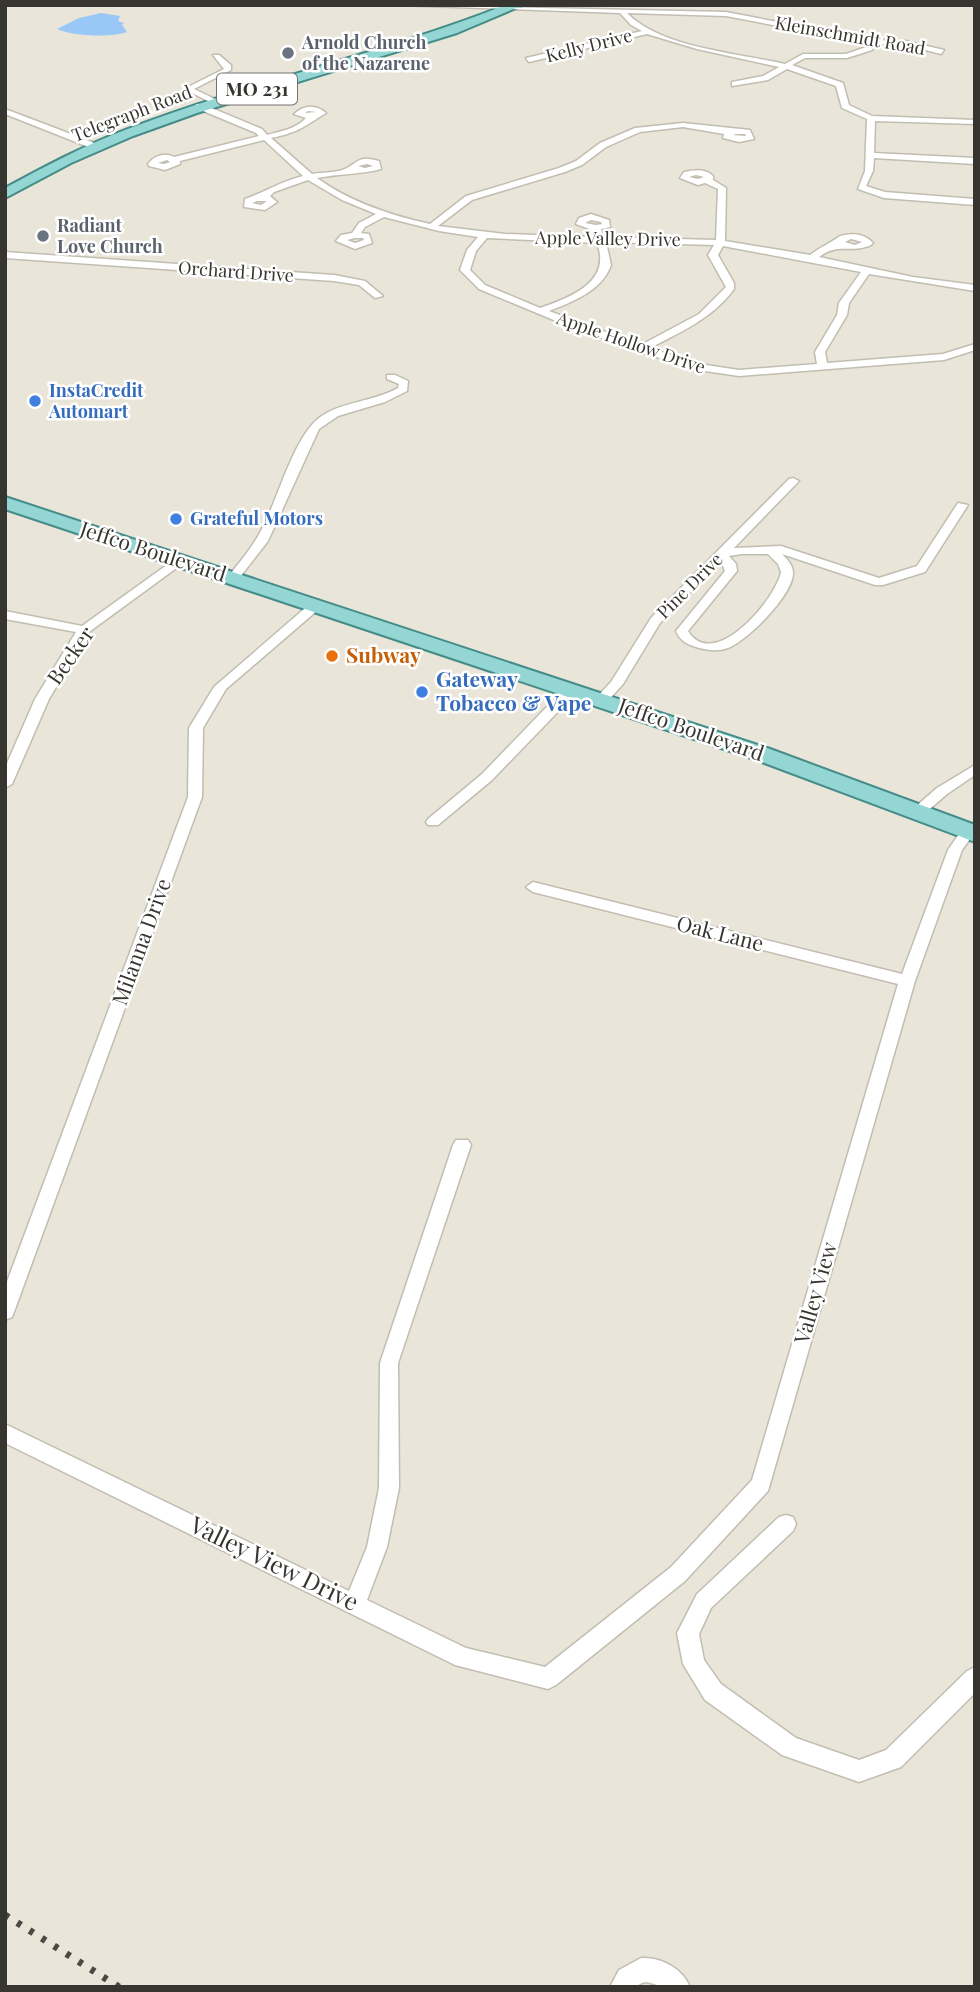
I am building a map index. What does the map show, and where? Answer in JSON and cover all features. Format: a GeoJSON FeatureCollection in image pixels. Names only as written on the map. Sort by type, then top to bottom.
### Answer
{"type":"FeatureCollection","features":[{"type":"Feature","properties":{"kind":"main road","name":"Telegraph Road"},"geometry":{"type":"LineString","coordinates":[[5,194],[94,146],[193,108],[418,43],[512,7]]}},
{"type":"Feature","properties":{"kind":"main road","name":"Jeffco Boulevard"},"geometry":{"type":"LineString","coordinates":[[5,503],[788,763],[971,832]]}},
{"type":"Feature","properties":{"kind":"street","name":"Kleinschmidt Road"},"geometry":{"type":"LineString","coordinates":[[401,5],[726,14],[871,41],[906,43],[941,52]]}},
{"type":"Feature","properties":{"kind":"street"},"geometry":{"type":"LineString","coordinates":[[623,13],[626,20],[693,47],[786,66],[840,85],[845,106],[871,118],[975,122]]}},
{"type":"Feature","properties":{"kind":"street","name":"Kelly Drive"},"geometry":{"type":"LineString","coordinates":[[529,60],[650,31]]}},
{"type":"Feature","properties":{"kind":"street"},"geometry":{"type":"LineString","coordinates":[[735,84],[765,78],[803,56],[856,54],[869,48],[871,41]]}},
{"type":"Feature","properties":{"kind":"street"},"geometry":{"type":"LineString","coordinates":[[214,102],[188,89],[227,70],[228,67],[216,57]]}},
{"type":"Feature","properties":{"kind":"street","name":"Apple Valley Drive"},"geometry":{"type":"LineString","coordinates":[[193,108],[251,136],[262,137],[282,150],[312,178],[345,198],[432,226],[486,234],[598,240],[720,242],[866,272],[975,288]]}},
{"type":"Feature","properties":{"kind":"street"},"geometry":{"type":"LineString","coordinates":[[5,111],[94,146]]}},
{"type":"Feature","properties":{"kind":"street"},"geometry":{"type":"LineString","coordinates":[[176,159],[296,130],[309,122],[311,117]]}},
{"type":"Feature","properties":{"kind":"street"},"geometry":{"type":"LineString","coordinates":[[871,118],[869,171],[861,187],[884,195],[975,202]]}},
{"type":"Feature","properties":{"kind":"street"},"geometry":{"type":"LineString","coordinates":[[432,226],[469,198],[562,170],[579,163],[603,145],[638,130],[683,125],[729,132]]}},
{"type":"Feature","properties":{"kind":"street"},"geometry":{"type":"LineString","coordinates":[[869,155],[975,161]]}},
{"type":"Feature","properties":{"kind":"street"},"geometry":{"type":"LineString","coordinates":[[263,197],[279,186],[354,169]]}},
{"type":"Feature","properties":{"kind":"street"},"geometry":{"type":"LineString","coordinates":[[641,349],[722,303],[731,287],[717,267],[713,255],[720,242],[720,219],[725,196],[722,188],[708,181]]}},
{"type":"Feature","properties":{"kind":"street"},"geometry":{"type":"LineString","coordinates":[[355,235],[358,228],[385,213]]}},
{"type":"Feature","properties":{"kind":"street"},"geometry":{"type":"LineString","coordinates":[[540,311],[585,290],[602,277],[607,264],[606,253],[598,240],[596,228]]}},
{"type":"Feature","properties":{"kind":"street","name":"Apple Hollow Drive"},"geometry":{"type":"LineString","coordinates":[[486,234],[472,250],[465,270],[468,276],[482,287],[641,349],[706,370],[739,373],[944,357],[975,347]]}},
{"type":"Feature","properties":{"kind":"street"},"geometry":{"type":"LineString","coordinates":[[811,259],[825,248],[840,244]]}},
{"type":"Feature","properties":{"kind":"street","name":"Orchard Drive"},"geometry":{"type":"LineString","coordinates":[[5,256],[334,278],[362,283],[378,296]]}},
{"type":"Feature","properties":{"kind":"street"},"geometry":{"type":"LineString","coordinates":[[823,367],[820,352],[842,315],[844,303],[866,272]]}},
{"type":"Feature","properties":{"kind":"street"},"geometry":{"type":"LineString","coordinates":[[232,579],[248,565],[287,488],[312,430],[327,416],[392,397],[403,390],[404,383],[391,377]]}},
{"type":"Feature","properties":{"kind":"street","name":"Pine Drive"},"geometry":{"type":"LineString","coordinates":[[601,700],[616,684],[655,621],[793,481]]}},
{"type":"Feature","properties":{"kind":"street"},"geometry":{"type":"LineString","coordinates":[[721,554],[742,550],[781,550],[878,582],[921,569],[962,505]]}},
{"type":"Feature","properties":{"kind":"street"},"geometry":{"type":"LineString","coordinates":[[721,554],[730,564],[731,571],[682,631],[687,639],[707,646],[728,643],[755,621],[776,597],[787,573],[785,565],[771,550]]}},
{"type":"Feature","properties":{"kind":"street","name":"Becker"},"geometry":{"type":"LineString","coordinates":[[5,784],[42,699],[84,630],[178,561]]}},
{"type":"Feature","properties":{"kind":"street","name":"Milanna Drive"},"geometry":{"type":"LineString","coordinates":[[5,1312],[195,797],[196,728],[221,687],[315,606]]}},
{"type":"Feature","properties":{"kind":"street"},"geometry":{"type":"LineString","coordinates":[[5,615],[84,630]]}},
{"type":"Feature","properties":{"kind":"street"},"geometry":{"type":"LineString","coordinates":[[433,822],[487,777],[571,690]]}},
{"type":"Feature","properties":{"kind":"street"},"geometry":{"type":"LineString","coordinates":[[919,811],[942,791],[975,769]]}},
{"type":"Feature","properties":{"kind":"street","name":"Valley View"},"geometry":{"type":"LineString","coordinates":[[548,1678],[678,1574],[761,1485],[907,981],[955,850],[971,832]]}},
{"type":"Feature","properties":{"kind":"street","name":"Oak Lane"},"geometry":{"type":"LineString","coordinates":[[533,887],[907,981]]}},
{"type":"Feature","properties":{"kind":"street"},"geometry":{"type":"LineString","coordinates":[[355,1603],[377,1547],[389,1488],[388,1363],[462,1145]]}},
{"type":"Feature","properties":{"kind":"street","name":"Valley View Drive"},"geometry":{"type":"LineString","coordinates":[[5,1433],[463,1658],[548,1678]]}},
{"type":"Feature","properties":{"kind":"street"},"geometry":{"type":"LineString","coordinates":[[786,1524],[704,1601],[688,1633],[694,1664],[713,1692],[790,1747],[859,1771],[893,1759],[975,1678]]}},
{"type":"Feature","properties":{"kind":"street"},"geometry":{"type":"LineString","coordinates":[[622,1987],[634,1972],[646,1969],[658,1970],[670,1977],[678,1987]]}},
{"type":"Feature","properties":{"kind":"water"},"geometry":{"type":"Polygon","coordinates":[[[101,13],[120,16],[118,21],[124,23],[122,25],[127,32],[91,35],[57,29],[79,18],[101,13]]]}},
{"type":"Feature","properties":{"kind":"railway"},"geometry":{"type":"LineString","coordinates":[[5,1915],[119,1987]]}},
{"type":"Feature","properties":{"kind":"place","name":"Arnold Church of the Nazarene"},"geometry":{"type":"Point","coordinates":[288,53]}},
{"type":"Feature","properties":{"kind":"place","name":"Radiant Love Church"},"geometry":{"type":"Point","coordinates":[43,236]}},
{"type":"Feature","properties":{"kind":"place","name":"InstaCredit Automart"},"geometry":{"type":"Point","coordinates":[35,401]}},
{"type":"Feature","properties":{"kind":"place","name":"Grateful Motors"},"geometry":{"type":"Point","coordinates":[176,519]}},
{"type":"Feature","properties":{"kind":"place","name":"Subway"},"geometry":{"type":"Point","coordinates":[332,656]}},
{"type":"Feature","properties":{"kind":"place","name":"Gateway Tobacco & Vape"},"geometry":{"type":"Point","coordinates":[422,692]}}]}
